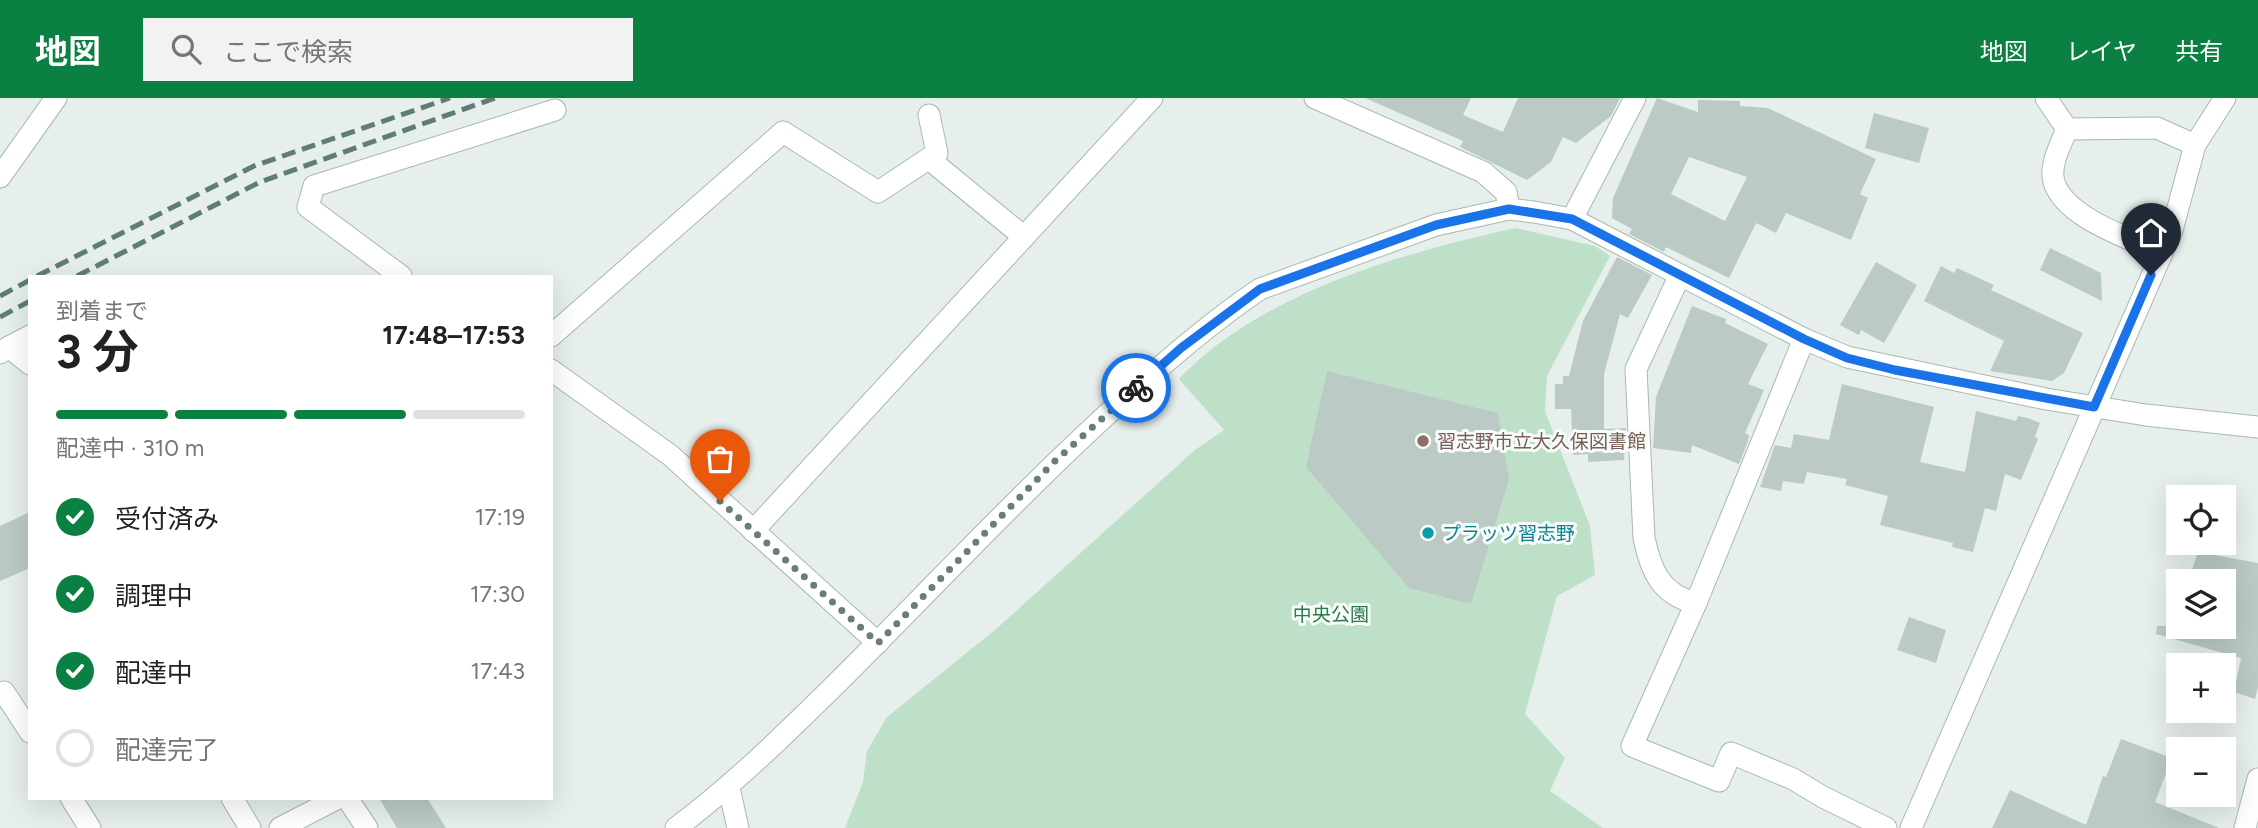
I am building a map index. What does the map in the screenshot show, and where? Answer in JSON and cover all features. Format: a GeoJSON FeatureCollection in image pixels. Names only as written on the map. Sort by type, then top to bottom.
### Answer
{"type":"FeatureCollection","features":[{"type":"Feature","properties":{"kind":"street"},"geometry":{"type":"LineString","coordinates":[[0,177],[56,98]]}},
{"type":"Feature","properties":{"kind":"street"},"geometry":{"type":"LineString","coordinates":[[753,531],[1152,98]]}},
{"type":"Feature","properties":{"kind":"street"},"geometry":{"type":"LineString","coordinates":[[1315,98],[1483,172],[1506,192],[1509,209]]}},
{"type":"Feature","properties":{"kind":"street"},"geometry":{"type":"LineString","coordinates":[[1572,219],[1635,98]]}},
{"type":"Feature","properties":{"kind":"street"},"geometry":{"type":"LineString","coordinates":[[2046,98],[2067,129]]}},
{"type":"Feature","properties":{"kind":"street"},"geometry":{"type":"LineString","coordinates":[[1911,828],[2161,253],[2183,195],[2195,145],[2225,98]]}},
{"type":"Feature","properties":{"kind":"street"},"geometry":{"type":"LineString","coordinates":[[400,275],[308,207],[314,186],[555,110]]}},
{"type":"Feature","properties":{"kind":"street"},"geometry":{"type":"LineString","coordinates":[[553,334],[783,132],[878,192],[937,153],[929,115]]}},
{"type":"Feature","properties":{"kind":"street"},"geometry":{"type":"LineString","coordinates":[[2067,129],[2157,128],[2195,145]]}},
{"type":"Feature","properties":{"kind":"street"},"geometry":{"type":"LineString","coordinates":[[2067,129],[2054,164],[2054,181],[2062,196],[2074,211],[2161,253]]}},
{"type":"Feature","properties":{"kind":"street"},"geometry":{"type":"LineString","coordinates":[[929,159],[1024,237]]}},
{"type":"Feature","properties":{"kind":"street"},"geometry":{"type":"LineString","coordinates":[[676,828],[729,788],[878,643],[1055,461],[1181,348],[1260,289],[1436,225],[1509,209],[1572,219],[1804,339],[1847,358],[1895,370],[2094,407],[2258,427]]}},
{"type":"Feature","properties":{"kind":"street"},"geometry":{"type":"LineString","coordinates":[[1681,275],[1642,353],[1635,382],[1644,538],[1652,572],[1663,586],[1679,599],[1696,603]]}},
{"type":"Feature","properties":{"kind":"street"},"geometry":{"type":"LineString","coordinates":[[5,350],[28,337]]}},
{"type":"Feature","properties":{"kind":"street"},"geometry":{"type":"LineString","coordinates":[[1804,339],[1696,603],[1632,746],[1719,781],[1731,753],[1793,779],[1822,797],[1886,828]]}},
{"type":"Feature","properties":{"kind":"street"},"geometry":{"type":"LineString","coordinates":[[5,350],[28,363]]}},
{"type":"Feature","properties":{"kind":"street"},"geometry":{"type":"LineString","coordinates":[[553,371],[670,455],[878,643]]}},
{"type":"Feature","properties":{"kind":"street"},"geometry":{"type":"LineString","coordinates":[[0,694],[4,691],[28,729]]}},
{"type":"Feature","properties":{"kind":"street"},"geometry":{"type":"LineString","coordinates":[[2245,828],[2258,779]]}},
{"type":"Feature","properties":{"kind":"street"},"geometry":{"type":"LineString","coordinates":[[729,788],[738,828]]}},
{"type":"Feature","properties":{"kind":"street"},"geometry":{"type":"LineString","coordinates":[[72,800],[90,828]]}},
{"type":"Feature","properties":{"kind":"street"},"geometry":{"type":"LineString","coordinates":[[233,800],[250,828]]}},
{"type":"Feature","properties":{"kind":"street"},"geometry":{"type":"LineString","coordinates":[[280,828],[334,800]]}},
{"type":"Feature","properties":{"kind":"street"},"geometry":{"type":"LineString","coordinates":[[348,800],[367,828]]}},
{"type":"Feature","properties":{"kind":"green space","name":"中央公園"},"geometry":{"type":"Polygon","coordinates":[[[1515,228],[1595,246],[1610,256],[1547,376],[1545,411],[1590,526],[1595,575],[1557,596],[1525,714],[1565,758],[1550,791],[1603,828],[845,828],[863,782],[867,751],[887,717],[995,630],[1195,450],[1224,430],[1179,379],[1213,349],[1250,322],[1291,300],[1380,264],[1515,228]]]}},
{"type":"Feature","properties":{"kind":"building"},"geometry":{"type":"Polygon","coordinates":[[[1365,98],[1471,98],[1463,115],[1503,132],[1518,98],[1620,98],[1611,116],[1576,143],[1563,137],[1551,162],[1527,180],[1460,147],[1463,141],[1365,98]]]}},
{"type":"Feature","properties":{"kind":"building"},"geometry":{"type":"Polygon","coordinates":[[[1657,98],[1698,112],[1698,100],[1740,101],[1740,106],[1768,108],[1876,159],[1860,194],[1868,198],[1851,240],[1786,213],[1776,233],[1756,223],[1729,278],[1666,247],[1664,252],[1629,234],[1632,229],[1612,218],[1613,198],[1657,98]],[[1689,157],[1671,194],[1725,221],[1747,177],[1689,157]]]}},
{"type":"Feature","properties":{"kind":"building"},"geometry":{"type":"Polygon","coordinates":[[[1874,113],[1929,128],[1919,163],[1865,148],[1874,113]]]}},
{"type":"Feature","properties":{"kind":"building"},"geometry":{"type":"Polygon","coordinates":[[[2050,248],[2101,273],[2102,301],[2040,270],[2050,248]]]}},
{"type":"Feature","properties":{"kind":"building"},"geometry":{"type":"Polygon","coordinates":[[[1617,257],[1652,275],[1628,318],[1620,314],[1604,374],[1604,429],[1626,428],[1624,460],[1588,462],[1588,454],[1573,455],[1571,409],[1555,409],[1555,384],[1563,384],[1563,376],[1569,376],[1583,321],[1617,257]]]}},
{"type":"Feature","properties":{"kind":"building"},"geometry":{"type":"Polygon","coordinates":[[[1876,262],[1917,285],[1884,343],[1861,330],[1859,335],[1840,325],[1876,262]]]}},
{"type":"Feature","properties":{"kind":"building"},"geometry":{"type":"Polygon","coordinates":[[[1941,266],[1954,273],[1957,268],[1994,285],[1991,290],[2083,333],[2064,373],[2052,381],[1990,371],[2004,341],[1924,301],[1941,266]]]}},
{"type":"Feature","properties":{"kind":"building"},"geometry":{"type":"Polygon","coordinates":[[[1692,306],[1726,319],[1725,323],[1768,344],[1748,384],[1764,390],[1745,433],[1749,435],[1748,441],[1739,464],[1692,445],[1691,453],[1653,448],[1656,397],[1692,306]]]}},
{"type":"Feature","properties":{"kind":"building","name":"プラッツ習志野"},"geometry":{"type":"Polygon","coordinates":[[[1327,371],[1498,413],[1509,479],[1471,604],[1409,588],[1306,467],[1327,371]]]}},
{"type":"Feature","properties":{"kind":"building"},"geometry":{"type":"Polygon","coordinates":[[[1842,384],[1934,407],[1920,462],[1965,472],[1976,411],[2016,421],[2018,416],[2040,423],[2035,437],[2038,439],[2021,480],[2005,474],[1996,511],[1985,508],[1973,552],[1952,547],[1953,543],[1880,525],[1888,496],[1845,485],[1847,479],[1807,472],[1804,484],[1783,481],[1781,491],[1760,487],[1775,445],[1791,448],[1794,434],[1829,440],[1842,384]]]}},
{"type":"Feature","properties":{"kind":"building"},"geometry":{"type":"Polygon","coordinates":[[[28,513],[28,569],[0,581],[0,526],[28,513]]]}},
{"type":"Feature","properties":{"kind":"building"},"geometry":{"type":"Polygon","coordinates":[[[2197,555],[2214,555],[2258,563],[2258,687],[2255,699],[2236,693],[2241,658],[2236,657],[2236,653],[2223,653],[2174,639],[2236,639],[2236,569],[2192,569],[2197,555]]]}},
{"type":"Feature","properties":{"kind":"building"},"geometry":{"type":"Polygon","coordinates":[[[1909,617],[1946,630],[1936,663],[1897,650],[1909,617]]]}},
{"type":"Feature","properties":{"kind":"building"},"geometry":{"type":"Polygon","coordinates":[[[2157,626],[2166,626],[2166,637],[2156,634],[2157,626]]]}},
{"type":"Feature","properties":{"kind":"building"},"geometry":{"type":"Polygon","coordinates":[[[2121,739],[2166,756],[2166,774],[2155,802],[2219,828],[1992,828],[2010,790],[2086,825],[2103,776],[2106,777],[2121,739]]]}},
{"type":"Feature","properties":{"kind":"building"},"geometry":{"type":"Polygon","coordinates":[[[380,800],[428,800],[446,828],[397,828],[380,800]]]}},
{"type":"Feature","properties":{"kind":"railway"},"geometry":{"type":"LineString","coordinates":[[39,275],[254,166],[450,98]]}},
{"type":"Feature","properties":{"kind":"railway"},"geometry":{"type":"LineString","coordinates":[[79,275],[260,182],[495,98]]}},
{"type":"Feature","properties":{"kind":"railway"},"geometry":{"type":"LineString","coordinates":[[0,296],[28,281]]}},
{"type":"Feature","properties":{"kind":"railway"},"geometry":{"type":"LineString","coordinates":[[0,317],[28,302]]}},
{"type":"Feature","properties":{"kind":"way so far"},"geometry":{"type":"LineString","coordinates":[[720,501],[878,643],[1055,461],[1136,388]]}},
{"type":"Feature","properties":{"kind":"place","name":"習志野市立大久保図書館"},"geometry":{"type":"Point","coordinates":[1423,441]}},
{"type":"Feature","properties":{"kind":"place","name":"プラッツ習志野"},"geometry":{"type":"Point","coordinates":[1428,533]}},
{"type":"Feature","properties":{"kind":"route"},"geometry":{"type":"LineString","coordinates":[[1136,388],[1181,348],[1260,289],[1436,225],[1509,209],[1572,219],[1804,339],[1847,358],[1895,370],[2094,407],[2151,275]]}}]}
